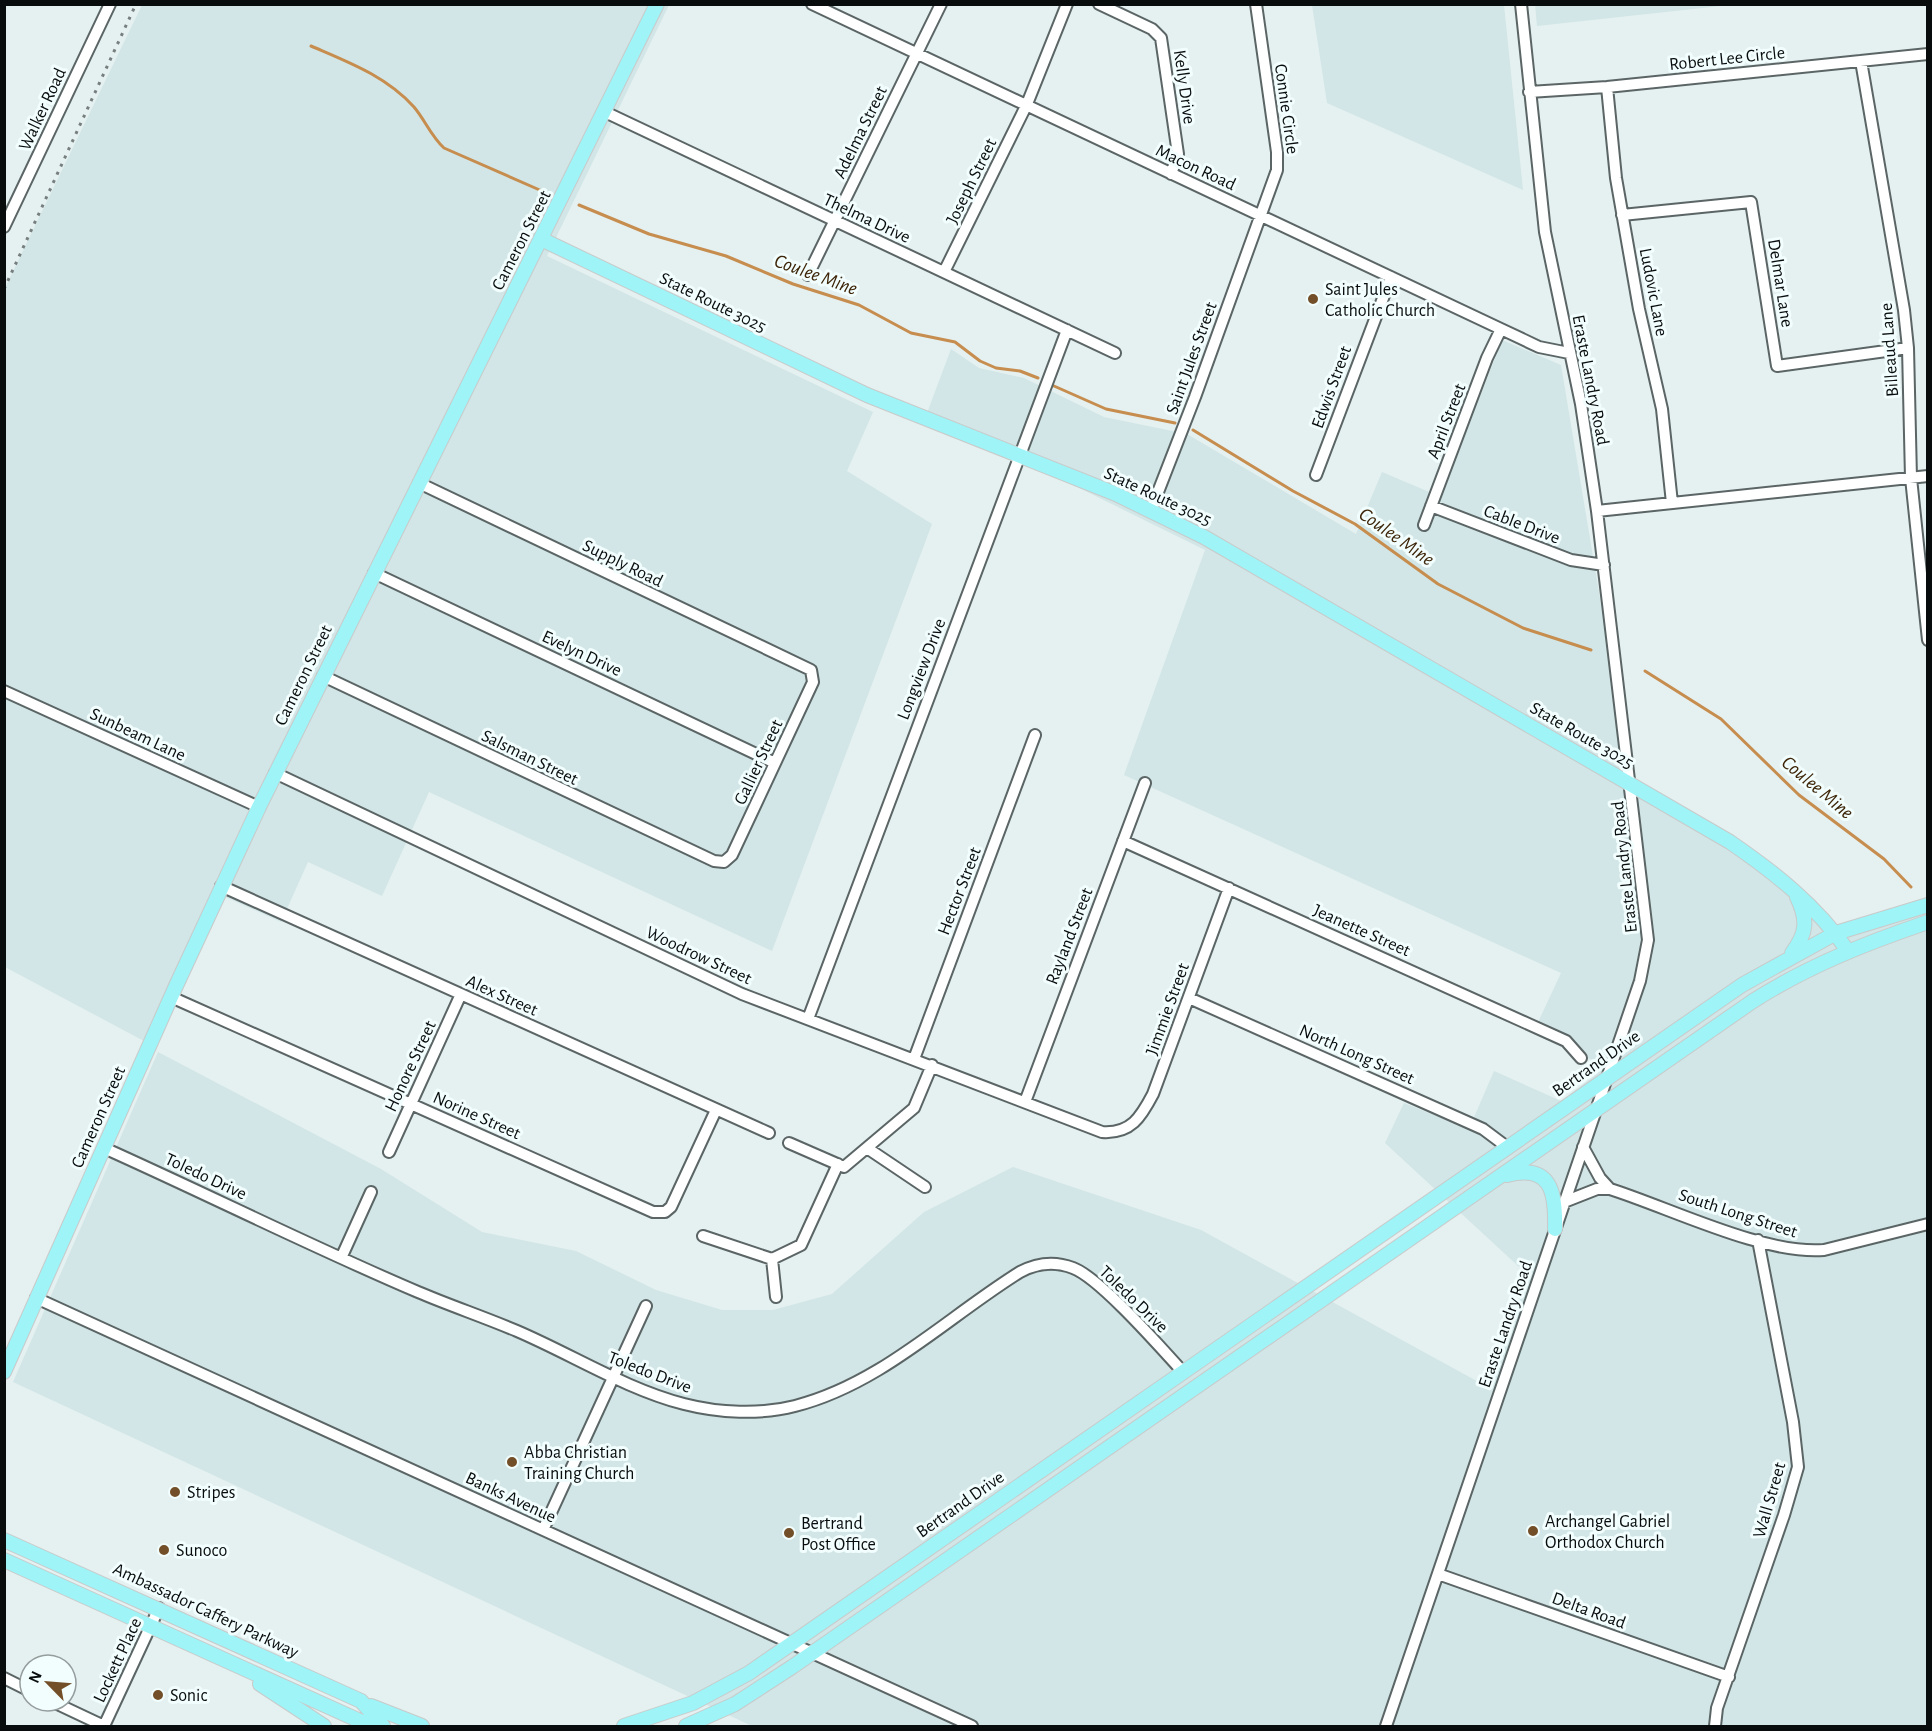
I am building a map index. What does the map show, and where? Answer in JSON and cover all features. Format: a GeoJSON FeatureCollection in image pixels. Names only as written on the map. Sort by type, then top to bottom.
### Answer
{"type":"FeatureCollection","features":[{"type":"Feature","properties":{"kind":"main road","name":"Cameron Street"},"geometry":{"type":"LineString","coordinates":[[4,1372],[221,886],[657,4]]}},
{"type":"Feature","properties":{"kind":"main road","name":"State Route 3025"},"geometry":{"type":"LineString","coordinates":[[542,239],[867,395],[1150,510],[1249,561],[1730,842],[1792,887],[1836,933],[1848,951]]}},
{"type":"Feature","properties":{"kind":"main road"},"geometry":{"type":"LineString","coordinates":[[1791,956],[1804,934],[1806,921],[1792,887]]}},
{"type":"Feature","properties":{"kind":"main road","name":"Bertrand Drive"},"geometry":{"type":"LineString","coordinates":[[624,1726],[662,1715],[711,1694],[792,1643],[1742,985],[1836,933],[1928,904]]}},
{"type":"Feature","properties":{"kind":"main road","name":"Bertrand Drive"},"geometry":{"type":"LineString","coordinates":[[686,1726],[735,1704],[812,1653],[1765,993],[1848,951],[1928,922]]}},
{"type":"Feature","properties":{"kind":"main road"},"geometry":{"type":"LineString","coordinates":[[1502,1177],[1527,1172],[1546,1181],[1553,1190],[1556,1203],[1555,1229]]}},
{"type":"Feature","properties":{"kind":"main road","name":"Ambassador Caffery Parkway"},"geometry":{"type":"LineString","coordinates":[[4,1540],[361,1701],[375,1722]]}},
{"type":"Feature","properties":{"kind":"main road","name":"Ambassador Caffery Parkway"},"geometry":{"type":"LineString","coordinates":[[5,1561],[218,1657]]}},
{"type":"Feature","properties":{"kind":"main road"},"geometry":{"type":"LineString","coordinates":[[218,1657],[375,1722],[422,1726]]}},
{"type":"Feature","properties":{"kind":"main road"},"geometry":{"type":"LineString","coordinates":[[218,1657],[324,1726]]}},
{"type":"Feature","properties":{"kind":"street","name":"Walker Road"},"geometry":{"type":"LineString","coordinates":[[4,227],[110,4]]}},
{"type":"Feature","properties":{"kind":"street","name":"Macon Road"},"geometry":{"type":"LineString","coordinates":[[812,4],[1501,330],[1539,347],[1569,353]]}},
{"type":"Feature","properties":{"kind":"street","name":"Adelma Street"},"geometry":{"type":"LineString","coordinates":[[808,274],[941,4]]}},
{"type":"Feature","properties":{"kind":"street"},"geometry":{"type":"LineString","coordinates":[[1027,104],[1067,4]]}},
{"type":"Feature","properties":{"kind":"street","name":"Kelly Drive"},"geometry":{"type":"LineString","coordinates":[[1099,4],[1152,29],[1161,38],[1178,154],[1171,174]]}},
{"type":"Feature","properties":{"kind":"street","name":"Connie Circle"},"geometry":{"type":"LineString","coordinates":[[1256,4],[1278,162],[1261,216]]}},
{"type":"Feature","properties":{"kind":"street","name":"Eraste Landry Road"},"geometry":{"type":"LineString","coordinates":[[1386,1726],[1640,981],[1648,940],[1598,511],[1581,404],[1545,232],[1521,4]]}},
{"type":"Feature","properties":{"kind":"street","name":"Robert Lee Circle"},"geometry":{"type":"LineString","coordinates":[[1529,92],[1607,87],[1928,54]]}},
{"type":"Feature","properties":{"kind":"street","name":"Billeaud Lane"},"geometry":{"type":"LineString","coordinates":[[1861,61],[1904,310],[1908,348],[1911,478],[1928,640]]}},
{"type":"Feature","properties":{"kind":"street","name":"Ludovic Lane"},"geometry":{"type":"LineString","coordinates":[[1607,87],[1622,214],[1662,409],[1672,502]]}},
{"type":"Feature","properties":{"kind":"street","name":"Joseph Street"},"geometry":{"type":"LineString","coordinates":[[944,272],[1027,104]]}},
{"type":"Feature","properties":{"kind":"street","name":"Thelma Drive"},"geometry":{"type":"LineString","coordinates":[[604,112],[1115,353]]}},
{"type":"Feature","properties":{"kind":"street","name":"Delmar Lane"},"geometry":{"type":"LineString","coordinates":[[1622,214],[1751,202],[1777,366],[1908,348]]}},
{"type":"Feature","properties":{"kind":"street","name":"Saint Jules Street"},"geometry":{"type":"LineString","coordinates":[[1150,510],[1261,216]]}},
{"type":"Feature","properties":{"kind":"street","name":"Edwis Street"},"geometry":{"type":"LineString","coordinates":[[1316,475],[1391,277]]}},
{"type":"Feature","properties":{"kind":"street","name":"Longview Drive"},"geometry":{"type":"LineString","coordinates":[[808,1019],[1067,330]]}},
{"type":"Feature","properties":{"kind":"street","name":"April Street"},"geometry":{"type":"LineString","coordinates":[[1424,525],[1487,358],[1501,330]]}},
{"type":"Feature","properties":{"kind":"street"},"geometry":{"type":"LineString","coordinates":[[1598,511],[1928,476]]}},
{"type":"Feature","properties":{"kind":"street","name":"Supply Road"},"geometry":{"type":"LineString","coordinates":[[419,483],[807,666],[812,672]]}},
{"type":"Feature","properties":{"kind":"street","name":"Cable Drive"},"geometry":{"type":"LineString","coordinates":[[1431,506],[1571,560],[1604,565]]}},
{"type":"Feature","properties":{"kind":"street","name":"Evelyn Drive"},"geometry":{"type":"LineString","coordinates":[[374,573],[776,763]]}},
{"type":"Feature","properties":{"kind":"street","name":"Gallier Street"},"geometry":{"type":"LineString","coordinates":[[724,862],[732,855],[776,763],[813,682],[812,672]]}},
{"type":"Feature","properties":{"kind":"street","name":"Salsman Street"},"geometry":{"type":"LineString","coordinates":[[323,676],[631,823],[714,861],[724,862]]}},
{"type":"Feature","properties":{"kind":"street","name":"Sunbeam Lane"},"geometry":{"type":"LineString","coordinates":[[4,691],[259,807]]}},
{"type":"Feature","properties":{"kind":"street","name":"Hector Street"},"geometry":{"type":"LineString","coordinates":[[914,1059],[1035,735]]}},
{"type":"Feature","properties":{"kind":"street","name":"Woodrow Street"},"geometry":{"type":"LineString","coordinates":[[275,773],[742,994],[1102,1132],[1122,1132]]}},
{"type":"Feature","properties":{"kind":"street","name":"Rayland Street"},"geometry":{"type":"LineString","coordinates":[[1025,1102],[1144,783]]}},
{"type":"Feature","properties":{"kind":"street","name":"Jeanette Street"},"geometry":{"type":"LineString","coordinates":[[1123,841],[1566,1041],[1581,1058]]}},
{"type":"Feature","properties":{"kind":"street","name":"Alex Street"},"geometry":{"type":"LineString","coordinates":[[221,886],[769,1133]]}},
{"type":"Feature","properties":{"kind":"street","name":"Jimmie Street"},"geometry":{"type":"LineString","coordinates":[[1122,1132],[1137,1121],[1153,1094],[1229,888]]}},
{"type":"Feature","properties":{"kind":"street","name":"Honore Street"},"geometry":{"type":"LineString","coordinates":[[389,1152],[461,994]]}},
{"type":"Feature","properties":{"kind":"street","name":"Norine Street"},"geometry":{"type":"LineString","coordinates":[[171,997],[653,1212],[661,1213],[668,1210],[676,1199],[716,1110]]}},
{"type":"Feature","properties":{"kind":"street","name":"North Long Street"},"geometry":{"type":"LineString","coordinates":[[1189,998],[1483,1129],[1507,1147]]}},
{"type":"Feature","properties":{"kind":"street"},"geometry":{"type":"LineString","coordinates":[[789,1143],[844,1167],[914,1108],[932,1065]]}},
{"type":"Feature","properties":{"kind":"street"},"geometry":{"type":"LineString","coordinates":[[1583,1147],[1600,1178],[1610,1189]]}},
{"type":"Feature","properties":{"kind":"street","name":"Toledo Drive"},"geometry":{"type":"LineString","coordinates":[[104,1148],[417,1291],[518,1332],[614,1377],[668,1400],[707,1409],[745,1412],[793,1407],[832,1394],[865,1379],[1020,1272],[1051,1263],[1075,1269],[1096,1282],[1183,1372]]}},
{"type":"Feature","properties":{"kind":"street"},"geometry":{"type":"LineString","coordinates":[[867,1149],[926,1187]]}},
{"type":"Feature","properties":{"kind":"street"},"geometry":{"type":"LineString","coordinates":[[703,1236],[772,1259],[801,1245],[838,1164]]}},
{"type":"Feature","properties":{"kind":"street"},"geometry":{"type":"LineString","coordinates":[[1564,1202],[1597,1189],[1610,1189]]}},
{"type":"Feature","properties":{"kind":"street","name":"South Long Street"},"geometry":{"type":"LineString","coordinates":[[1610,1189],[1758,1240],[1807,1252],[1824,1250],[1928,1224]]}},
{"type":"Feature","properties":{"kind":"street"},"geometry":{"type":"LineString","coordinates":[[342,1256],[370,1192]]}},
{"type":"Feature","properties":{"kind":"street","name":"Wall Street"},"geometry":{"type":"LineString","coordinates":[[1715,1726],[1717,1708],[1784,1515],[1798,1467],[1794,1422],[1758,1240]]}},
{"type":"Feature","properties":{"kind":"street"},"geometry":{"type":"LineString","coordinates":[[772,1259],[776,1297]]}},
{"type":"Feature","properties":{"kind":"street"},"geometry":{"type":"LineString","coordinates":[[1305,1288],[1313,1306]]}},
{"type":"Feature","properties":{"kind":"street","name":"Banks Avenue"},"geometry":{"type":"LineString","coordinates":[[36,1298],[972,1726]]}},
{"type":"Feature","properties":{"kind":"street"},"geometry":{"type":"LineString","coordinates":[[543,1530],[646,1306]]}},
{"type":"Feature","properties":{"kind":"street","name":"Delta Road"},"geometry":{"type":"LineString","coordinates":[[1438,1574],[1729,1677]]}},
{"type":"Feature","properties":{"kind":"street","name":"Lockett Place"},"geometry":{"type":"LineString","coordinates":[[104,1725],[159,1608]]}},
{"type":"Feature","properties":{"kind":"street"},"geometry":{"type":"LineString","coordinates":[[4,1678],[18,1685]]}},
{"type":"Feature","properties":{"kind":"street"},"geometry":{"type":"LineString","coordinates":[[78,1713],[104,1725]]}},
{"type":"Feature","properties":{"kind":"shaded area"},"geometry":{"type":"Polygon","coordinates":[[[1535,4],[1730,4],[1730,5],[1537,26],[1535,4]]]}},
{"type":"Feature","properties":{"kind":"shaded area"},"geometry":{"type":"Polygon","coordinates":[[[142,5],[669,5],[547,256],[873,412],[847,471],[932,524],[772,951],[429,792],[382,896],[308,862],[281,922],[212,891],[144,1041],[5,967],[4,290],[142,5]]]}},
{"type":"Feature","properties":{"kind":"shaded area"},"geometry":{"type":"Polygon","coordinates":[[[1312,5],[1504,5],[1523,190],[1327,103],[1312,5]]]}},
{"type":"Feature","properties":{"kind":"shaded area"},"geometry":{"type":"Polygon","coordinates":[[[1502,340],[1561,365],[1631,784],[1730,842],[1836,933],[1927,913],[1927,1726],[752,1726],[13,1382],[158,1052],[381,1169],[482,1232],[576,1251],[656,1290],[722,1310],[773,1310],[832,1294],[924,1212],[1013,1167],[1201,1230],[1484,1385],[1530,1277],[1385,1143],[1404,1103],[1469,1129],[1494,1071],[1561,1101],[1599,1072],[1594,1061],[1533,1033],[1561,973],[1124,775],[1205,550],[927,413],[951,349],[979,368],[1024,378],[1104,417],[1187,434],[1356,534],[1382,472],[1441,497],[1502,340]]]}},
{"type":"Feature","properties":{"kind":"waterway","name":"Coulee Mine"},"geometry":{"type":"LineString","coordinates":[[311,46],[379,78],[403,96],[422,117],[444,148],[542,191]]}},
{"type":"Feature","properties":{"kind":"waterway","name":"Coulee Mine"},"geometry":{"type":"LineString","coordinates":[[579,205],[649,234],[726,256],[793,284],[859,305],[911,333],[955,342],[980,361],[996,368],[1020,371],[1038,378]]}},
{"type":"Feature","properties":{"kind":"waterway","name":"Coulee Mine"},"geometry":{"type":"LineString","coordinates":[[1054,386],[1106,409],[1175,423]]}},
{"type":"Feature","properties":{"kind":"waterway","name":"Coulee Mine"},"geometry":{"type":"LineString","coordinates":[[1193,430],[1293,491],[1355,524],[1438,584],[1523,628],[1591,650]]}},
{"type":"Feature","properties":{"kind":"waterway","name":"Coulee Mine"},"geometry":{"type":"LineString","coordinates":[[1645,671],[1721,719],[1799,795],[1884,859],[1911,887]]}},
{"type":"Feature","properties":{"kind":"railway"},"geometry":{"type":"LineString","coordinates":[[4,289],[136,4]]}},
{"type":"Feature","properties":{"kind":"place","name":"Saint Jules Catholic Church"},"geometry":{"type":"Point","coordinates":[1313,299]}},
{"type":"Feature","properties":{"kind":"place","name":"Abba Christian Training Church"},"geometry":{"type":"Point","coordinates":[512,1462]}},
{"type":"Feature","properties":{"kind":"place","name":"Stripes"},"geometry":{"type":"Point","coordinates":[175,1492]}},
{"type":"Feature","properties":{"kind":"place","name":"Archangel Gabriel Orthodox Church"},"geometry":{"type":"Point","coordinates":[1533,1531]}},
{"type":"Feature","properties":{"kind":"place","name":"Bertrand Post Office"},"geometry":{"type":"Point","coordinates":[789,1533]}},
{"type":"Feature","properties":{"kind":"place","name":"Sunoco"},"geometry":{"type":"Point","coordinates":[164,1550]}},
{"type":"Feature","properties":{"kind":"place","name":"Sonic"},"geometry":{"type":"Point","coordinates":[158,1695]}}]}
